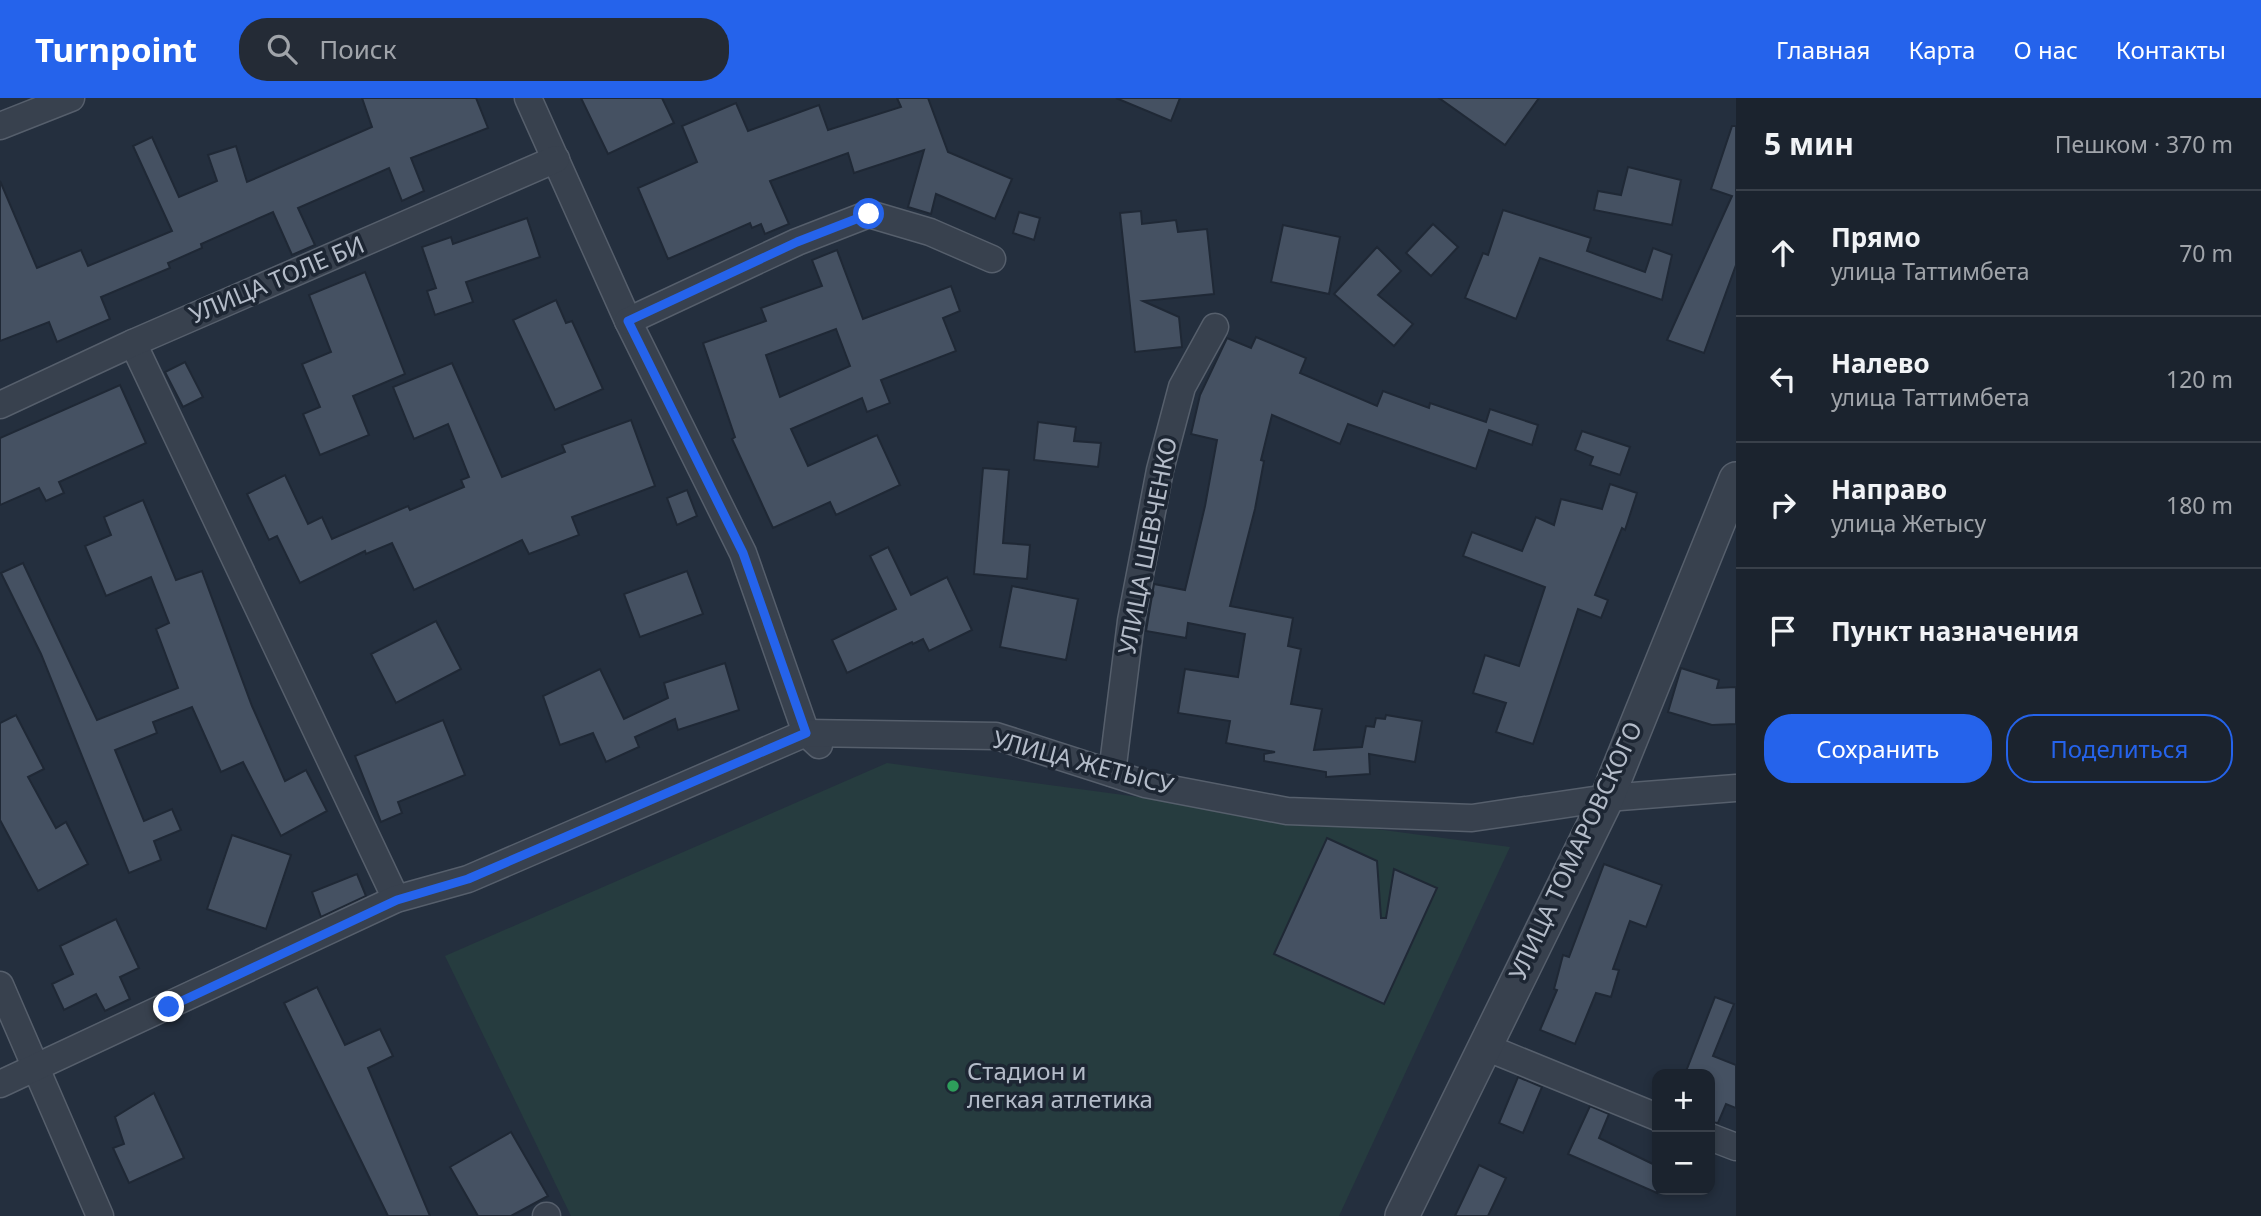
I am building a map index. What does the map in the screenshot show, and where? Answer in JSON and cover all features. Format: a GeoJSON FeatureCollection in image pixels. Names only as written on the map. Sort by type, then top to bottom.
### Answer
{"type":"FeatureCollection","features":[{"type":"Feature","properties":{"kind":"street"},"geometry":{"type":"LineString","coordinates":[[0,125],[71,98]]}},
{"type":"Feature","properties":{"kind":"street"},"geometry":{"type":"LineString","coordinates":[[528,98],[628,321],[743,553],[806,733],[825,751]]}},
{"type":"Feature","properties":{"kind":"street","name":"УЛИЦА ТОЛЕ БИ"},"geometry":{"type":"LineString","coordinates":[[0,405],[133,343],[556,159]]}},
{"type":"Feature","properties":{"kind":"street"},"geometry":{"type":"LineString","coordinates":[[628,321],[797,242],[869,214],[930,232],[992,259]]}},
{"type":"Feature","properties":{"kind":"street","name":"УЛИЦА ШЕВЧЕНКО"},"geometry":{"type":"LineString","coordinates":[[1112,773],[1131,621],[1160,470],[1182,387],[1215,327]]}},
{"type":"Feature","properties":{"kind":"street"},"geometry":{"type":"LineString","coordinates":[[133,343],[397,900]]}},
{"type":"Feature","properties":{"kind":"street","name":"УЛИЦА ТОМАРОВСКОГО"},"geometry":{"type":"LineString","coordinates":[[1402,1216],[1483,1046],[1607,798],[1736,479]]}},
{"type":"Feature","properties":{"kind":"street","name":"УЛИЦА ЖЕТЫСУ"},"geometry":{"type":"LineString","coordinates":[[0,1084],[397,900],[468,879],[806,733],[996,736],[1145,784],[1287,811],[1472,818],[1607,798],[1736,788]]}},
{"type":"Feature","properties":{"kind":"street"},"geometry":{"type":"LineString","coordinates":[[0,985],[100,1216]]}},
{"type":"Feature","properties":{"kind":"street"},"geometry":{"type":"LineString","coordinates":[[1483,1046],[1652,1115]]}},
{"type":"Feature","properties":{"kind":"street"},"geometry":{"type":"LineString","coordinates":[[1715,1139],[1736,1147]]}},
{"type":"Feature","properties":{"kind":"green space","name":"Стадион и легкая атлетика"},"geometry":{"type":"Polygon","coordinates":[[[887,763],[1510,847],[1339,1216],[571,1216],[445,956],[887,763]]]}},
{"type":"Feature","properties":{"kind":"building"},"geometry":{"type":"Polygon","coordinates":[[[362,98],[476,98],[488,128],[411,158],[424,191],[402,201],[389,168],[298,208],[315,245],[292,255],[273,212],[201,244],[202,248],[168,263],[170,268],[101,297],[110,319],[57,342],[49,322],[0,341],[0,181],[37,268],[81,250],[88,266],[172,231],[133,146],[152,137],[179,197],[217,181],[208,155],[236,146],[247,182],[372,127],[362,98]]]}},
{"type":"Feature","properties":{"kind":"building"},"geometry":{"type":"Polygon","coordinates":[[[581,98],[662,98],[674,123],[608,154],[581,98]]]}},
{"type":"Feature","properties":{"kind":"building"},"geometry":{"type":"Polygon","coordinates":[[[897,98],[928,98],[948,152],[1012,179],[995,219],[936,194],[931,214],[908,207],[924,150],[854,173],[848,153],[770,181],[789,224],[765,234],[761,224],[752,228],[750,223],[668,259],[638,188],[697,162],[682,126],[736,103],[748,131],[819,105],[828,130],[901,107],[897,98]]]}},
{"type":"Feature","properties":{"kind":"building"},"geometry":{"type":"Polygon","coordinates":[[[1116,98],[1180,98],[1171,121],[1116,98]]]}},
{"type":"Feature","properties":{"kind":"building"},"geometry":{"type":"Polygon","coordinates":[[[1439,98],[1539,98],[1505,145],[1439,98]]]}},
{"type":"Feature","properties":{"kind":"building"},"geometry":{"type":"Polygon","coordinates":[[[1732,126],[1736,126],[1736,265],[1704,353],[1667,340],[1732,196],[1711,189],[1732,126]]]}},
{"type":"Feature","properties":{"kind":"building"},"geometry":{"type":"Polygon","coordinates":[[[1628,167],[1681,180],[1672,225],[1594,210],[1598,191],[1621,195],[1628,167]]]}},
{"type":"Feature","properties":{"kind":"building"},"geometry":{"type":"Polygon","coordinates":[[[1503,210],[1591,238],[1587,251],[1645,272],[1653,248],[1672,255],[1662,300],[1540,258],[1516,319],[1465,298],[1483,253],[1488,255],[1503,210]]]}},
{"type":"Feature","properties":{"kind":"building"},"geometry":{"type":"Polygon","coordinates":[[[1141,211],[1142,224],[1176,220],[1178,232],[1207,229],[1214,294],[1143,301],[1179,317],[1182,347],[1135,352],[1120,213],[1141,211]]]}},
{"type":"Feature","properties":{"kind":"building"},"geometry":{"type":"Polygon","coordinates":[[[1019,212],[1040,218],[1034,240],[1013,233],[1019,212]]]}},
{"type":"Feature","properties":{"kind":"building"},"geometry":{"type":"Polygon","coordinates":[[[527,218],[540,257],[466,282],[473,302],[435,315],[427,291],[436,288],[422,247],[451,237],[453,244],[527,218]]]}},
{"type":"Feature","properties":{"kind":"building"},"geometry":{"type":"Polygon","coordinates":[[[1433,224],[1458,247],[1431,276],[1406,253],[1433,224]]]}},
{"type":"Feature","properties":{"kind":"building"},"geometry":{"type":"Polygon","coordinates":[[[1283,225],[1340,237],[1329,294],[1271,282],[1283,225]]]}},
{"type":"Feature","properties":{"kind":"building"},"geometry":{"type":"Polygon","coordinates":[[[1377,247],[1401,271],[1378,295],[1413,324],[1394,346],[1334,294],[1377,247]]]}},
{"type":"Feature","properties":{"kind":"building"},"geometry":{"type":"Polygon","coordinates":[[[837,250],[863,319],[951,286],[960,311],[943,318],[956,351],[881,380],[890,403],[867,412],[862,398],[791,429],[808,466],[877,435],[900,485],[836,515],[830,502],[773,528],[732,439],[735,437],[703,343],[766,321],[761,308],[822,286],[812,260],[837,250]],[[836,329],[766,355],[780,397],[850,366],[836,329]]]}},
{"type":"Feature","properties":{"kind":"building"},"geometry":{"type":"Polygon","coordinates":[[[365,272],[405,374],[353,396],[369,435],[320,455],[303,414],[320,407],[302,364],[331,352],[309,295],[365,272]]]}},
{"type":"Feature","properties":{"kind":"building"},"geometry":{"type":"Polygon","coordinates":[[[556,300],[566,323],[572,321],[603,389],[555,410],[513,320],[556,300]]]}},
{"type":"Feature","properties":{"kind":"building"},"geometry":{"type":"Polygon","coordinates":[[[1256,337],[1306,358],[1300,373],[1377,406],[1383,391],[1429,408],[1430,403],[1486,422],[1490,409],[1538,425],[1532,445],[1489,430],[1476,469],[1348,424],[1340,444],[1272,415],[1261,460],[1264,461],[1255,509],[1230,606],[1293,618],[1288,646],[1301,649],[1291,704],[1322,709],[1314,750],[1362,747],[1366,726],[1374,727],[1376,718],[1385,719],[1386,715],[1422,721],[1415,762],[1369,754],[1370,774],[1326,777],[1326,772],[1264,761],[1264,754],[1275,752],[1226,743],[1230,721],[1178,713],[1185,669],[1238,677],[1245,634],[1188,623],[1186,638],[1146,631],[1154,584],[1185,590],[1205,506],[1217,440],[1191,434],[1200,395],[1227,338],[1251,348],[1256,337]]]}},
{"type":"Feature","properties":{"kind":"building"},"geometry":{"type":"Polygon","coordinates":[[[185,362],[203,397],[183,407],[165,372],[185,362]]]}},
{"type":"Feature","properties":{"kind":"building"},"geometry":{"type":"Polygon","coordinates":[[[452,363],[502,477],[565,452],[562,445],[631,420],[655,486],[572,517],[579,535],[529,554],[522,540],[414,590],[392,543],[366,554],[365,551],[300,583],[277,536],[269,540],[247,494],[285,475],[308,524],[322,517],[332,539],[408,506],[410,510],[464,487],[461,480],[469,477],[448,424],[414,439],[393,387],[452,363]]]}},
{"type":"Feature","properties":{"kind":"building"},"geometry":{"type":"Polygon","coordinates":[[[120,385],[146,443],[59,482],[64,493],[46,501],[39,488],[0,505],[0,438],[120,385]]]}},
{"type":"Feature","properties":{"kind":"building"},"geometry":{"type":"Polygon","coordinates":[[[1038,422],[1076,427],[1074,441],[1101,443],[1098,467],[1034,460],[1038,422]]]}},
{"type":"Feature","properties":{"kind":"building"},"geometry":{"type":"Polygon","coordinates":[[[1582,431],[1630,447],[1620,475],[1590,465],[1593,457],[1575,450],[1582,431]]]}},
{"type":"Feature","properties":{"kind":"building"},"geometry":{"type":"Polygon","coordinates":[[[983,468],[1009,470],[1003,543],[1030,545],[1027,579],[974,574],[983,468]]]}},
{"type":"Feature","properties":{"kind":"building"},"geometry":{"type":"Polygon","coordinates":[[[1610,484],[1637,493],[1625,530],[1622,528],[1595,595],[1608,600],[1601,618],[1578,609],[1533,744],[1496,732],[1506,703],[1473,693],[1485,655],[1519,666],[1545,587],[1463,556],[1472,532],[1522,551],[1536,517],[1554,525],[1561,499],[1602,509],[1610,484]]]}},
{"type":"Feature","properties":{"kind":"building"},"geometry":{"type":"Polygon","coordinates":[[[687,490],[697,516],[677,525],[667,498],[687,490]]]}},
{"type":"Feature","properties":{"kind":"building"},"geometry":{"type":"Polygon","coordinates":[[[143,500],[176,580],[202,571],[252,706],[285,781],[306,770],[327,811],[281,836],[243,762],[221,772],[192,707],[153,722],[157,733],[115,750],[144,821],[172,809],[181,830],[154,841],[161,860],[129,873],[41,654],[1,573],[23,563],[97,720],[178,688],[156,629],[169,623],[151,577],[106,596],[85,546],[111,535],[104,517],[143,500]]]}},
{"type":"Feature","properties":{"kind":"building"},"geometry":{"type":"Polygon","coordinates":[[[888,547],[911,595],[947,577],[972,630],[929,651],[923,639],[913,644],[912,642],[847,673],[832,640],[896,609],[870,556],[888,547]]]}},
{"type":"Feature","properties":{"kind":"building"},"geometry":{"type":"Polygon","coordinates":[[[687,571],[703,614],[640,637],[624,594],[687,571]]]}},
{"type":"Feature","properties":{"kind":"building"},"geometry":{"type":"Polygon","coordinates":[[[1012,586],[1078,599],[1066,660],[1000,647],[1012,586]]]}},
{"type":"Feature","properties":{"kind":"building"},"geometry":{"type":"Polygon","coordinates":[[[436,621],[461,669],[396,703],[371,654],[436,621]]]}},
{"type":"Feature","properties":{"kind":"building"},"geometry":{"type":"Polygon","coordinates":[[[725,663],[739,710],[678,730],[675,719],[635,737],[639,747],[606,762],[593,733],[560,745],[543,696],[600,669],[624,719],[668,698],[664,683],[725,663]]]}},
{"type":"Feature","properties":{"kind":"building"},"geometry":{"type":"Polygon","coordinates":[[[1681,668],[1719,680],[1717,688],[1736,687],[1736,724],[1712,725],[1668,712],[1681,668]]]}},
{"type":"Feature","properties":{"kind":"building"},"geometry":{"type":"Polygon","coordinates":[[[16,715],[44,769],[28,777],[56,828],[66,822],[88,864],[38,891],[0,820],[0,723],[16,715]]]}},
{"type":"Feature","properties":{"kind":"building"},"geometry":{"type":"Polygon","coordinates":[[[443,720],[465,775],[398,802],[402,813],[381,822],[355,756],[443,720]]]}},
{"type":"Feature","properties":{"kind":"building"},"geometry":{"type":"Polygon","coordinates":[[[232,835],[291,855],[266,929],[207,909],[232,835]]]}},
{"type":"Feature","properties":{"kind":"building"},"geometry":{"type":"Polygon","coordinates":[[[1327,838],[1377,861],[1381,918],[1386,918],[1394,869],[1437,888],[1384,1004],[1274,954],[1327,838]]]}},
{"type":"Feature","properties":{"kind":"building"},"geometry":{"type":"Polygon","coordinates":[[[1604,864],[1662,885],[1646,927],[1630,921],[1613,969],[1619,970],[1611,997],[1596,993],[1575,1044],[1540,1030],[1557,990],[1554,989],[1563,955],[1569,957],[1604,864]]]}},
{"type":"Feature","properties":{"kind":"building"},"geometry":{"type":"Polygon","coordinates":[[[357,874],[366,896],[321,917],[312,892],[357,874]]]}},
{"type":"Feature","properties":{"kind":"building"},"geometry":{"type":"Polygon","coordinates":[[[116,919],[139,968],[120,977],[130,999],[105,1011],[96,994],[64,1010],[52,984],[73,974],[60,946],[116,919]]]}},
{"type":"Feature","properties":{"kind":"building"},"geometry":{"type":"Polygon","coordinates":[[[317,987],[345,1045],[380,1029],[393,1056],[368,1068],[430,1216],[388,1216],[284,1003],[317,987]]]}},
{"type":"Feature","properties":{"kind":"building"},"geometry":{"type":"Polygon","coordinates":[[[1715,997],[1734,1004],[1713,1056],[1736,1065],[1736,1108],[1726,1104],[1718,1123],[1715,1123],[1715,1069],[1687,1069],[1715,997]]]}},
{"type":"Feature","properties":{"kind":"building"},"geometry":{"type":"Polygon","coordinates":[[[1518,1077],[1542,1087],[1523,1133],[1499,1123],[1518,1077]]]}},
{"type":"Feature","properties":{"kind":"building"},"geometry":{"type":"Polygon","coordinates":[[[154,1093],[184,1158],[129,1183],[113,1148],[124,1144],[115,1117],[154,1093]]]}},
{"type":"Feature","properties":{"kind":"building"},"geometry":{"type":"Polygon","coordinates":[[[1590,1106],[1609,1114],[1599,1138],[1652,1164],[1652,1191],[1568,1154],[1590,1106]]]}},
{"type":"Feature","properties":{"kind":"building"},"geometry":{"type":"Polygon","coordinates":[[[511,1132],[548,1196],[511,1216],[478,1216],[450,1167],[511,1132]]]}},
{"type":"Feature","properties":{"kind":"building"},"geometry":{"type":"Polygon","coordinates":[[[1479,1165],[1506,1178],[1488,1216],[1455,1216],[1479,1165]]]}},
{"type":"Feature","properties":{"kind":"place","name":"Стадион и легкая атлетика"},"geometry":{"type":"Point","coordinates":[953,1086]}},
{"type":"Feature","properties":{"kind":"route"},"geometry":{"type":"LineString","coordinates":[[169,1007],[397,900],[468,879],[806,733],[743,553],[628,321],[797,242],[869,214]]}}]}
